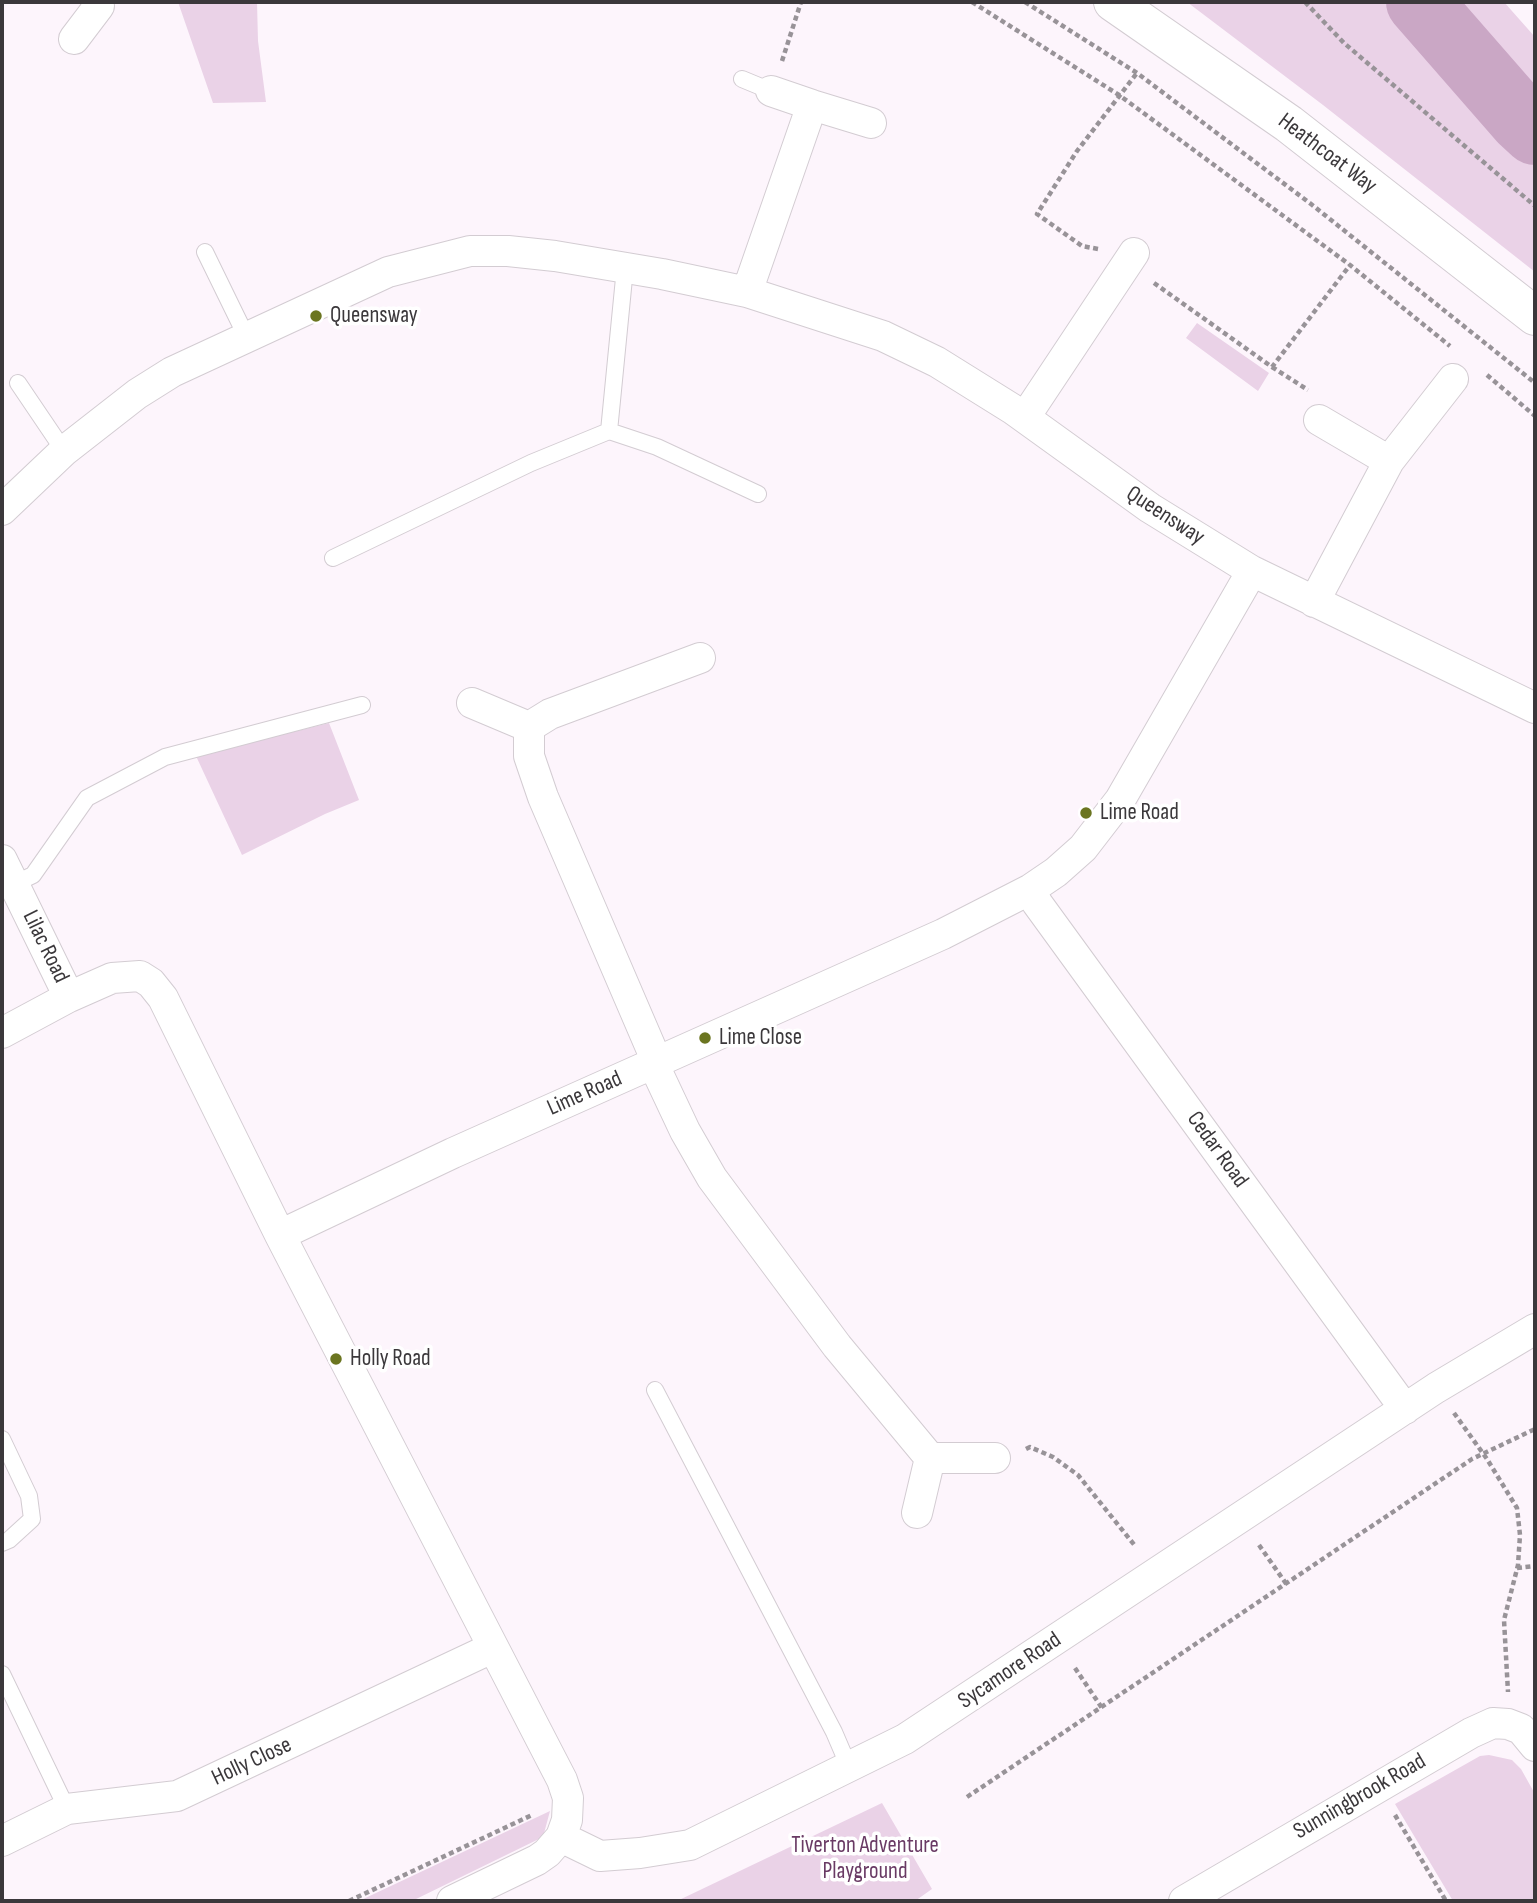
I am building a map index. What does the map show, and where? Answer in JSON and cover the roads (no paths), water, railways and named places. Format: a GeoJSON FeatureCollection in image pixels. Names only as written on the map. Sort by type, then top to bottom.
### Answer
{"type":"FeatureCollection","features":[{"type":"Feature","properties":{"kind":"main road","name":"Heathcoat Way"},"geometry":{"type":"LineString","coordinates":[[1113,2],[1289,124],[1535,316]]}},
{"type":"Feature","properties":{"kind":"street"},"geometry":{"type":"LineString","coordinates":[[74,38],[103,3]]}},
{"type":"Feature","properties":{"kind":"street"},"geometry":{"type":"LineString","coordinates":[[771,91],[871,123]]}},
{"type":"Feature","properties":{"kind":"street"},"geometry":{"type":"LineString","coordinates":[[747,292],[812,106]]}},
{"type":"Feature","properties":{"kind":"street","name":"Queensway"},"geometry":{"type":"LineString","coordinates":[[2,510],[64,451],[137,394],[172,372],[388,272],[470,251],[508,251],[555,256],[747,292],[883,336],[937,362],[1025,417],[1150,508],[1252,571],[1535,708]]}},
{"type":"Feature","properties":{"kind":"street"},"geometry":{"type":"LineString","coordinates":[[1025,417],[1134,253]]}},
{"type":"Feature","properties":{"kind":"street"},"geometry":{"type":"LineString","coordinates":[[1314,602],[1389,461],[1457,367]]}},
{"type":"Feature","properties":{"kind":"street"},"geometry":{"type":"LineString","coordinates":[[1319,420],[1389,461]]}},
{"type":"Feature","properties":{"kind":"street","name":"Lime Road"},"geometry":{"type":"LineString","coordinates":[[280,1235],[453,1153],[943,934],[1031,889],[1056,872],[1083,848],[1120,800],[1252,571]]}},
{"type":"Feature","properties":{"kind":"street"},"geometry":{"type":"LineString","coordinates":[[529,727],[550,714],[700,658]]}},
{"type":"Feature","properties":{"kind":"street"},"geometry":{"type":"LineString","coordinates":[[472,703],[529,727]]}},
{"type":"Feature","properties":{"kind":"street"},"geometry":{"type":"LineString","coordinates":[[529,727],[529,756],[542,797],[685,1131],[712,1178],[837,1346],[930,1458]]}},
{"type":"Feature","properties":{"kind":"street","name":"Lilac Road"},"geometry":{"type":"LineString","coordinates":[[8,872],[69,997]]}},
{"type":"Feature","properties":{"kind":"street","name":"Cedar Road"},"geometry":{"type":"LineString","coordinates":[[1031,889],[1037,903],[1405,1409]]}},
{"type":"Feature","properties":{"kind":"street"},"geometry":{"type":"LineString","coordinates":[[2,1033],[69,997],[112,978],[140,976],[151,982],[163,999],[280,1235],[530,1718],[568,1798],[567,1820],[561,1837],[547,1853],[452,1901]]}},
{"type":"Feature","properties":{"kind":"street","name":"Sycamore Road"},"geometry":{"type":"LineString","coordinates":[[561,1837],[600,1856],[690,1845],[905,1739],[1155,1571],[1436,1388],[1535,1329]]}},
{"type":"Feature","properties":{"kind":"street"},"geometry":{"type":"LineString","coordinates":[[930,1458],[995,1458]]}},
{"type":"Feature","properties":{"kind":"street"},"geometry":{"type":"LineString","coordinates":[[917,1513],[930,1458]]}},
{"type":"Feature","properties":{"kind":"street","name":"Holly Close"},"geometry":{"type":"LineString","coordinates":[[2,1841],[67,1809],[177,1796],[492,1648]]}},
{"type":"Feature","properties":{"kind":"street","name":"Sunningbrook Road"},"geometry":{"type":"LineString","coordinates":[[1184,1901],[1471,1733],[1493,1723],[1508,1724],[1521,1729],[1535,1746]]}},
{"type":"Feature","properties":{"kind":"lane"},"geometry":{"type":"LineString","coordinates":[[742,79],[771,91]]}},
{"type":"Feature","properties":{"kind":"lane"},"geometry":{"type":"LineString","coordinates":[[205,252],[247,338]]}},
{"type":"Feature","properties":{"kind":"lane"},"geometry":{"type":"LineString","coordinates":[[609,431],[625,268]]}},
{"type":"Feature","properties":{"kind":"lane"},"geometry":{"type":"LineString","coordinates":[[18,383],[64,451]]}},
{"type":"Feature","properties":{"kind":"lane"},"geometry":{"type":"LineString","coordinates":[[333,558],[531,463],[609,431],[657,447],[758,494]]}},
{"type":"Feature","properties":{"kind":"lane"},"geometry":{"type":"LineString","coordinates":[[8,872],[33,875],[87,798],[165,757],[362,705]]}},
{"type":"Feature","properties":{"kind":"lane"},"geometry":{"type":"LineString","coordinates":[[654,1390],[834,1732],[849,1767]]}},
{"type":"Feature","properties":{"kind":"lane"},"geometry":{"type":"LineString","coordinates":[[2,1439],[29,1496],[32,1519],[2,1543]]}},
{"type":"Feature","properties":{"kind":"lane"},"geometry":{"type":"LineString","coordinates":[[2,1674],[67,1809]]}},
{"type":"Feature","properties":{"kind":"waterway"},"geometry":{"type":"LineString","coordinates":[[1419,2],[1535,132]]}},
{"type":"Feature","properties":{"kind":"place","name":"Queensway"},"geometry":{"type":"Point","coordinates":[316,316]}},
{"type":"Feature","properties":{"kind":"place","name":"Lime Road"},"geometry":{"type":"Point","coordinates":[1086,813]}},
{"type":"Feature","properties":{"kind":"place","name":"Lime Close"},"geometry":{"type":"Point","coordinates":[705,1038]}},
{"type":"Feature","properties":{"kind":"place","name":"Holly Road"},"geometry":{"type":"Point","coordinates":[336,1359]}},
{"type":"Feature","properties":{"kind":"park label","name":"Tiverton Adventure Playground"},"geometry":{"type":"Point","coordinates":[865,1859]}}]}
